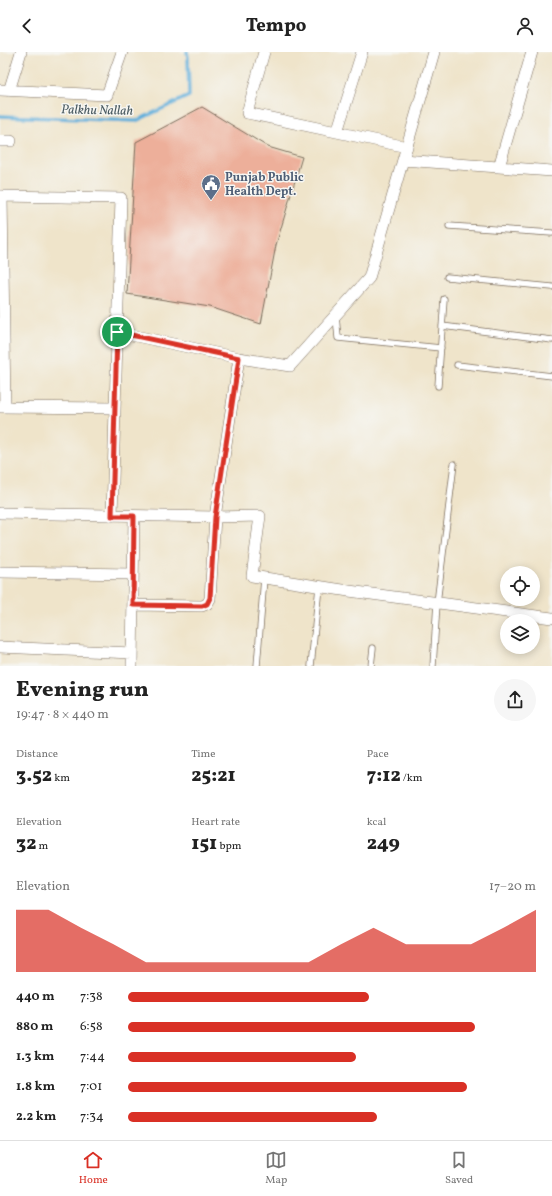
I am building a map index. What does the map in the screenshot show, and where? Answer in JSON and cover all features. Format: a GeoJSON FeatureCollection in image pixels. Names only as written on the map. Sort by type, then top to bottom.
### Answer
{"type":"FeatureCollection","features":[{"type":"Feature","properties":{"kind":"street"},"geometry":{"type":"LineString","coordinates":[[21,52],[4,90],[107,95],[122,52]]}},
{"type":"Feature","properties":{"kind":"street"},"geometry":{"type":"LineString","coordinates":[[264,52],[247,113],[407,147]]}},
{"type":"Feature","properties":{"kind":"street"},"geometry":{"type":"LineString","coordinates":[[337,132],[362,52]]}},
{"type":"Feature","properties":{"kind":"street"},"geometry":{"type":"LineString","coordinates":[[117,332],[239,358],[290,366],[369,278],[434,52]]}},
{"type":"Feature","properties":{"kind":"street"},"geometry":{"type":"LineString","coordinates":[[499,167],[532,52]]}},
{"type":"Feature","properties":{"kind":"street"},"geometry":{"type":"LineString","coordinates":[[403,160],[552,171]]}},
{"type":"Feature","properties":{"kind":"street"},"geometry":{"type":"LineString","coordinates":[[112,516],[121,198],[1,196],[2,407],[115,408]]}},
{"type":"Feature","properties":{"kind":"street"},"geometry":{"type":"LineString","coordinates":[[133,605],[202,606],[207,604],[210,598],[215,517],[239,358]]}},
{"type":"Feature","properties":{"kind":"street"},"geometry":{"type":"LineString","coordinates":[[0,513],[112,516],[260,516],[252,576],[319,587],[552,618]]}},
{"type":"Feature","properties":{"kind":"street"},"geometry":{"type":"LineString","coordinates":[[132,666],[134,516]]}},
{"type":"Feature","properties":{"kind":"street"},"geometry":{"type":"LineString","coordinates":[[0,572],[133,574]]}},
{"type":"Feature","properties":{"kind":"street"},"geometry":{"type":"LineString","coordinates":[[0,648],[132,653]]}},
{"type":"Feature","properties":{"kind":"lane"},"geometry":{"type":"LineString","coordinates":[[449,226],[552,233]]}},
{"type":"Feature","properties":{"kind":"lane"},"geometry":{"type":"LineString","coordinates":[[447,277],[552,287]]}},
{"type":"Feature","properties":{"kind":"lane"},"geometry":{"type":"LineString","coordinates":[[438,386],[444,299]]}},
{"type":"Feature","properties":{"kind":"lane"},"geometry":{"type":"LineString","coordinates":[[336,316],[338,338],[441,348]]}},
{"type":"Feature","properties":{"kind":"lane"},"geometry":{"type":"LineString","coordinates":[[442,326],[552,340]]}},
{"type":"Feature","properties":{"kind":"lane"},"geometry":{"type":"LineString","coordinates":[[457,365],[552,376]]}},
{"type":"Feature","properties":{"kind":"lane"},"geometry":{"type":"LineString","coordinates":[[433,666],[437,603],[454,464]]}},
{"type":"Feature","properties":{"kind":"lane"},"geometry":{"type":"LineString","coordinates":[[257,666],[264,578]]}},
{"type":"Feature","properties":{"kind":"lane"},"geometry":{"type":"LineString","coordinates":[[311,666],[319,587]]}},
{"type":"Feature","properties":{"kind":"lane"},"geometry":{"type":"LineString","coordinates":[[371,666],[373,648]]}},
{"type":"Feature","properties":{"kind":"building","name":"Punjab Public Health Dept."},"geometry":{"type":"Polygon","coordinates":[[[202,107],[268,147],[302,157],[276,245],[261,324],[210,307],[127,294],[136,142],[202,107]]]}},
{"type":"Feature","properties":{"kind":"waterway","name":"Palkhu Nallah"},"geometry":{"type":"LineString","coordinates":[[0,116],[136,121],[189,96],[187,52]]}},
{"type":"Feature","properties":{"kind":"place","name":"Punjab Public Health Dept."},"geometry":{"type":"Point","coordinates":[211,201]}},
{"type":"Feature","properties":{"kind":"route"},"geometry":{"type":"LineString","coordinates":[[117,332],[239,358],[215,517],[210,598],[207,604],[202,606],[133,605],[134,516],[112,516],[117,332]]}}]}
